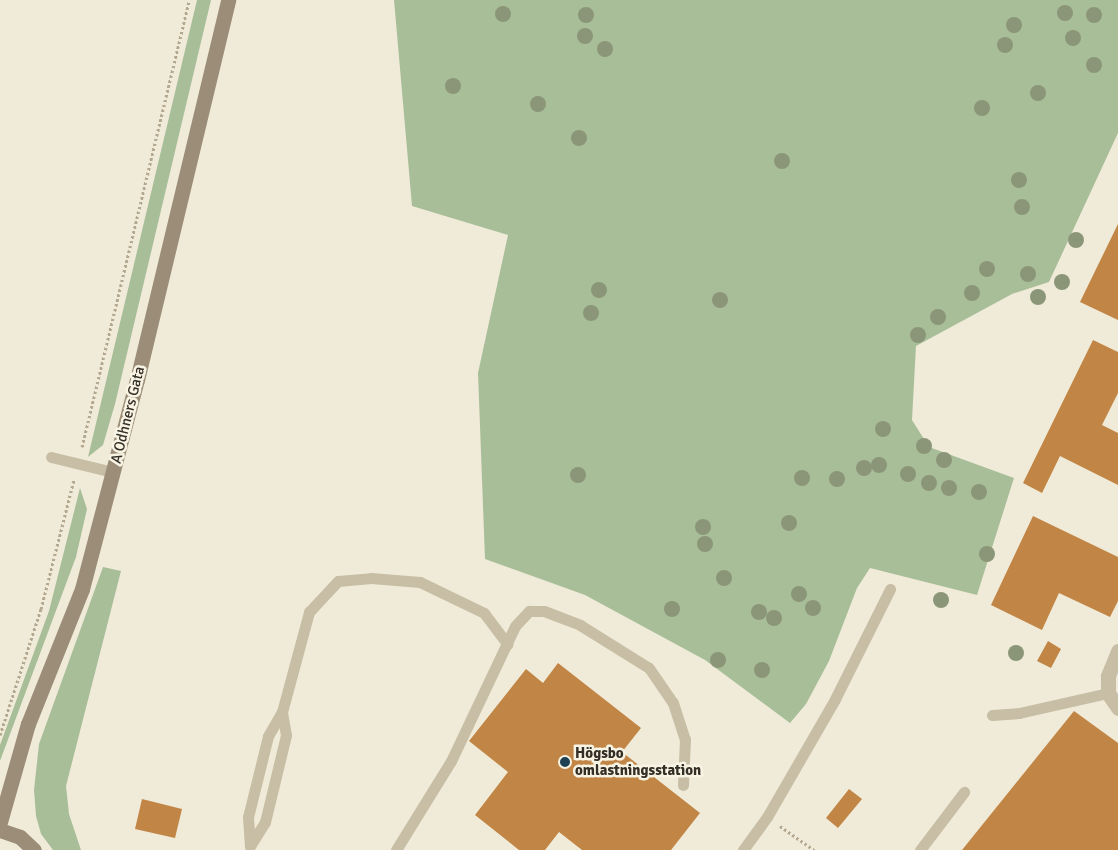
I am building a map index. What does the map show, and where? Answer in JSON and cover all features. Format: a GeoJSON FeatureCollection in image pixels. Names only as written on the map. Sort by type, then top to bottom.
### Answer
{"type":"FeatureCollection","features":[{"type":"Feature","properties":{"kind":"street","name":"A Odhners Gata"},"geometry":{"type":"LineString","coordinates":[[0,822],[28,724],[82,589],[113,472],[228,0]]}},
{"type":"Feature","properties":{"kind":"street"},"geometry":{"type":"LineString","coordinates":[[1118,651],[1108,676],[1108,693],[1118,708]]}},
{"type":"Feature","properties":{"kind":"street"},"geometry":{"type":"LineString","coordinates":[[0,830],[20,837],[34,850]]}},
{"type":"Feature","properties":{"kind":"lane"},"geometry":{"type":"LineString","coordinates":[[51,457],[113,472]]}},
{"type":"Feature","properties":{"kind":"lane"},"geometry":{"type":"LineString","coordinates":[[249,848],[248,817],[268,736],[282,712],[309,612],[338,581],[371,578],[420,582],[484,613],[507,644]]}},
{"type":"Feature","properties":{"kind":"lane"},"geometry":{"type":"LineString","coordinates":[[744,850],[767,817],[835,699],[890,589]]}},
{"type":"Feature","properties":{"kind":"lane"},"geometry":{"type":"LineString","coordinates":[[396,850],[451,761],[515,626],[529,611],[544,611],[613,642],[649,668],[673,704],[685,739],[683,785]]}},
{"type":"Feature","properties":{"kind":"lane"},"geometry":{"type":"LineString","coordinates":[[992,715],[1019,713],[1108,693]]}},
{"type":"Feature","properties":{"kind":"lane"},"geometry":{"type":"LineString","coordinates":[[249,848],[264,822],[286,735],[282,712]]}},
{"type":"Feature","properties":{"kind":"lane"},"geometry":{"type":"LineString","coordinates":[[920,850],[964,792]]}},
{"type":"Feature","properties":{"kind":"path"},"geometry":{"type":"LineString","coordinates":[[0,735],[42,609],[189,0]]}},
{"type":"Feature","properties":{"kind":"path"},"geometry":{"type":"LineString","coordinates":[[785,830],[814,850]]}},
{"type":"Feature","properties":{"kind":"green space"},"geometry":{"type":"Polygon","coordinates":[[[197,0],[211,0],[115,404],[103,445],[88,457],[197,0]]]}},
{"type":"Feature","properties":{"kind":"green space"},"geometry":{"type":"Polygon","coordinates":[[[394,0],[1118,0],[1118,133],[1049,282],[1012,294],[916,346],[912,420],[929,447],[1014,478],[977,595],[870,568],[857,588],[829,661],[806,704],[790,723],[705,660],[585,595],[485,559],[478,373],[508,235],[412,206],[394,0]]]}},
{"type":"Feature","properties":{"kind":"green space"},"geometry":{"type":"Polygon","coordinates":[[[80,488],[87,509],[76,557],[0,761],[0,745],[49,611],[80,488]]]}},
{"type":"Feature","properties":{"kind":"green space"},"geometry":{"type":"Polygon","coordinates":[[[103,567],[121,571],[66,786],[69,814],[81,850],[53,850],[41,834],[36,816],[34,790],[39,744],[103,567]]]}},
{"type":"Feature","properties":{"kind":"building"},"geometry":{"type":"Polygon","coordinates":[[[1118,224],[1118,320],[1080,302],[1118,224]]]}},
{"type":"Feature","properties":{"kind":"building"},"geometry":{"type":"Polygon","coordinates":[[[1093,340],[1118,352],[1118,393],[1102,425],[1118,433],[1118,485],[1060,456],[1042,493],[1023,483],[1093,340]]]}},
{"type":"Feature","properties":{"kind":"building"},"geometry":{"type":"Polygon","coordinates":[[[1033,516],[1118,557],[1118,601],[1110,617],[1059,593],[1042,630],[991,605],[1033,516]]]}},
{"type":"Feature","properties":{"kind":"building"},"geometry":{"type":"Polygon","coordinates":[[[1048,641],[1061,649],[1051,668],[1037,661],[1048,641]]]}},
{"type":"Feature","properties":{"kind":"building","name":"Högsbo omlastningsstation"},"geometry":{"type":"Polygon","coordinates":[[[558,663],[641,728],[622,752],[700,813],[671,850],[582,850],[559,832],[545,850],[519,850],[475,815],[508,772],[469,741],[526,669],[543,683],[558,663]]]}},
{"type":"Feature","properties":{"kind":"building"},"geometry":{"type":"Polygon","coordinates":[[[1074,711],[1118,743],[1118,850],[962,850],[1074,711]]]}},
{"type":"Feature","properties":{"kind":"building"},"geometry":{"type":"Polygon","coordinates":[[[849,789],[862,799],[838,828],[826,818],[849,789]]]}},
{"type":"Feature","properties":{"kind":"building"},"geometry":{"type":"Polygon","coordinates":[[[142,799],[182,809],[175,838],[135,829],[142,799]]]}},
{"type":"Feature","properties":{"kind":"place","name":"Högsbo omlastningsstation"},"geometry":{"type":"Point","coordinates":[565,762]}}]}
